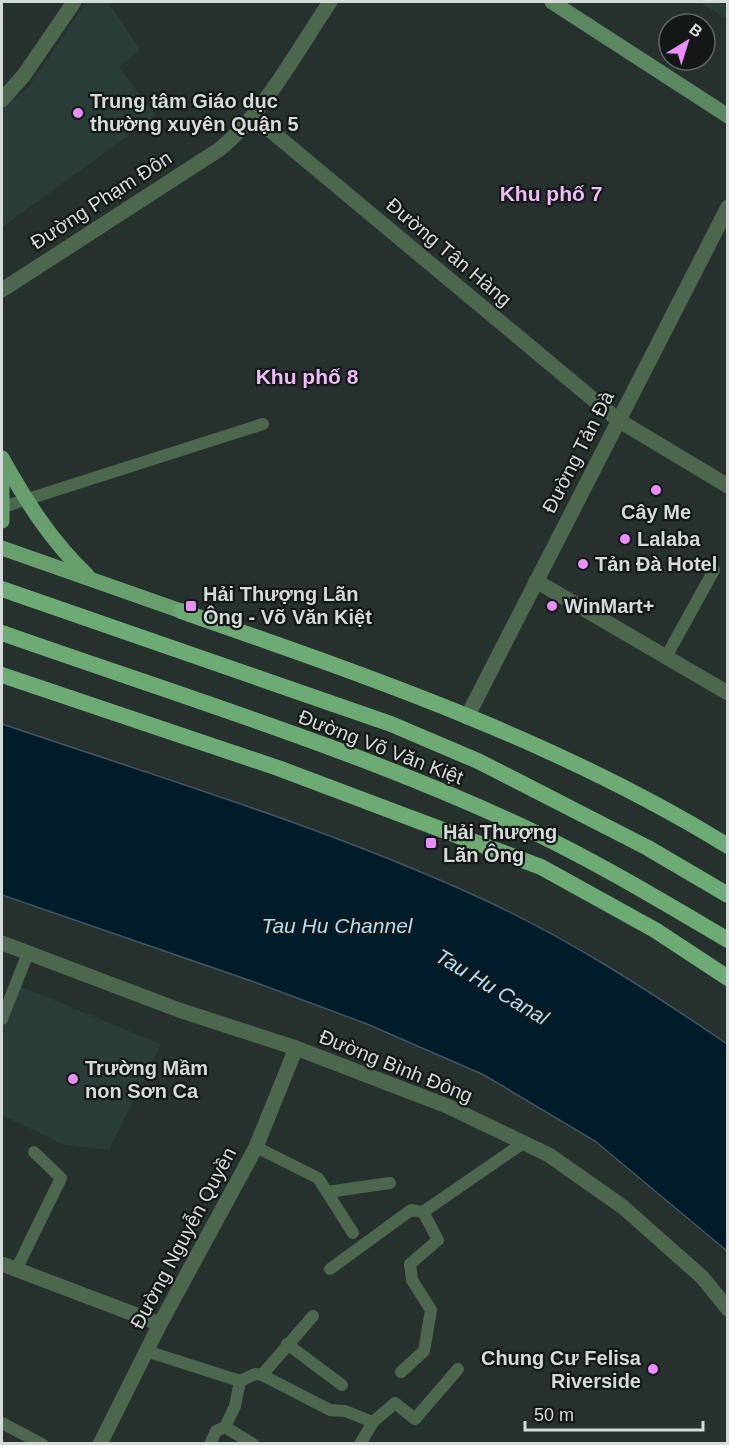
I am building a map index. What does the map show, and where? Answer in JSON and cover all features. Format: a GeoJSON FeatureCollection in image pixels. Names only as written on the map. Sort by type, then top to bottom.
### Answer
{"type":"FeatureCollection","features":[{"type":"Feature","properties":{"kind":"highway","name":"Đường Võ Văn Kiệt"},"geometry":{"type":"LineString","coordinates":[[2,589],[402,728],[489,766],[648,848],[728,895]]}},
{"type":"Feature","properties":{"kind":"highway"},"geometry":{"type":"LineString","coordinates":[[181,611],[396,687],[467,717],[648,801],[728,846]]}},
{"type":"Feature","properties":{"kind":"highway","name":"Đường Võ Văn Kiệt"},"geometry":{"type":"LineString","coordinates":[[2,633],[368,762],[471,804],[522,826],[612,873],[728,940]]}},
{"type":"Feature","properties":{"kind":"highway"},"geometry":{"type":"LineString","coordinates":[[2,675],[278,768],[541,867],[655,930],[728,978]]}},
{"type":"Feature","properties":{"kind":"main road"},"geometry":{"type":"LineString","coordinates":[[552,2],[728,116]]}},
{"type":"Feature","properties":{"kind":"main road"},"geometry":{"type":"LineString","coordinates":[[2,459],[25,500],[56,543],[92,580]]}},
{"type":"Feature","properties":{"kind":"main road"},"geometry":{"type":"LineString","coordinates":[[2,459],[2,514]]}},
{"type":"Feature","properties":{"kind":"main road"},"geometry":{"type":"LineString","coordinates":[[2,548],[181,611]]}},
{"type":"Feature","properties":{"kind":"street"},"geometry":{"type":"LineString","coordinates":[[2,100],[24,75],[75,2]]}},
{"type":"Feature","properties":{"kind":"street","name":"Đường Phạm Đôn"},"geometry":{"type":"LineString","coordinates":[[2,290],[220,149],[253,116],[330,2]]}},
{"type":"Feature","properties":{"kind":"street","name":"Đường Tân Hàng"},"geometry":{"type":"LineString","coordinates":[[253,116],[618,420],[728,486]]}},
{"type":"Feature","properties":{"kind":"street","name":"Đường Tản Đà"},"geometry":{"type":"LineString","coordinates":[[467,717],[728,207]]}},
{"type":"Feature","properties":{"kind":"street"},"geometry":{"type":"LineString","coordinates":[[536,581],[728,693]]}},
{"type":"Feature","properties":{"kind":"street","name":"Đường Bình Đông"},"geometry":{"type":"LineString","coordinates":[[2,943],[179,1010],[296,1048],[447,1107],[549,1155],[622,1207],[702,1277],[728,1309]]}},
{"type":"Feature","properties":{"kind":"street","name":"Đường Nguyễn Quyền"},"geometry":{"type":"LineString","coordinates":[[100,1443],[159,1324],[256,1147],[296,1048]]}},
{"type":"Feature","properties":{"kind":"street"},"geometry":{"type":"LineString","coordinates":[[8,1267],[159,1324]]}},
{"type":"Feature","properties":{"kind":"lane"},"geometry":{"type":"LineString","coordinates":[[2,514],[25,500],[263,424]]}},
{"type":"Feature","properties":{"kind":"lane"},"geometry":{"type":"LineString","coordinates":[[666,657],[714,570]]}},
{"type":"Feature","properties":{"kind":"lane"},"geometry":{"type":"LineString","coordinates":[[2,1018],[28,953]]}},
{"type":"Feature","properties":{"kind":"lane"},"geometry":{"type":"LineString","coordinates":[[330,1269],[411,1210],[423,1212],[523,1143]]}},
{"type":"Feature","properties":{"kind":"lane"},"geometry":{"type":"LineString","coordinates":[[256,1147],[318,1178],[353,1233]]}},
{"type":"Feature","properties":{"kind":"lane"},"geometry":{"type":"LineString","coordinates":[[8,1267],[61,1178],[52,1172],[51,1165],[34,1152]]}},
{"type":"Feature","properties":{"kind":"lane"},"geometry":{"type":"LineString","coordinates":[[327,1192],[390,1183]]}},
{"type":"Feature","properties":{"kind":"lane"},"geometry":{"type":"LineString","coordinates":[[401,1372],[424,1351],[431,1310],[412,1280],[410,1264],[438,1240],[423,1212]]}},
{"type":"Feature","properties":{"kind":"lane"},"geometry":{"type":"LineString","coordinates":[[262,1375],[313,1316]]}},
{"type":"Feature","properties":{"kind":"lane"},"geometry":{"type":"LineString","coordinates":[[287,1344],[342,1385]]}},
{"type":"Feature","properties":{"kind":"lane"},"geometry":{"type":"LineString","coordinates":[[146,1351],[240,1381],[255,1374],[262,1375],[330,1410],[345,1412],[373,1422]]}},
{"type":"Feature","properties":{"kind":"lane"},"geometry":{"type":"LineString","coordinates":[[360,1443],[373,1422],[394,1403],[415,1419],[458,1370]]}},
{"type":"Feature","properties":{"kind":"lane"},"geometry":{"type":"LineString","coordinates":[[210,1443],[216,1431],[225,1427],[235,1406],[240,1381]]}},
{"type":"Feature","properties":{"kind":"lane"},"geometry":{"type":"LineString","coordinates":[[2,1423],[42,1443]]}},
{"type":"Feature","properties":{"kind":"lane"},"geometry":{"type":"LineString","coordinates":[[225,1427],[253,1443]]}},
{"type":"Feature","properties":{"kind":"shaded area","name":"Trung tâm Giáo dục thường xuyên Quận 5"},"geometry":{"type":"Polygon","coordinates":[[[86,2],[108,2],[140,50],[119,67],[156,116],[2,227],[2,110],[28,88],[86,2]]]}},
{"type":"Feature","properties":{"kind":"shaded area"},"geometry":{"type":"Polygon","coordinates":[[[698,2],[727,2],[727,19],[717,12],[698,2]]]}},
{"type":"Feature","properties":{"kind":"shaded area","name":"Trường Mầm non Sơn Ca"},"geometry":{"type":"Polygon","coordinates":[[[19,986],[161,1044],[109,1150],[62,1144],[2,1115],[2,1030],[19,986]]]}},
{"type":"Feature","properties":{"kind":"water","name":"Tau Hu Channel"},"geometry":{"type":"Polygon","coordinates":[[[2,724],[302,826],[478,897],[543,929],[606,965],[727,1044],[727,1251],[595,1141],[484,1075],[367,1024],[257,983],[2,895],[2,724]]]}},
{"type":"Feature","properties":{"kind":"place","name":"Trung tâm Giáo dục thường xuyên Quận 5"},"geometry":{"type":"Point","coordinates":[78,113]}},
{"type":"Feature","properties":{"kind":"place","name":"Cây Me"},"geometry":{"type":"Point","coordinates":[656,490]}},
{"type":"Feature","properties":{"kind":"place","name":"Lalaba"},"geometry":{"type":"Point","coordinates":[625,539]}},
{"type":"Feature","properties":{"kind":"place","name":"Tản Đà Hotel"},"geometry":{"type":"Point","coordinates":[583,564]}},
{"type":"Feature","properties":{"kind":"place","name":"Hải Thượng Lãn Ông - Võ Văn Kiệt"},"geometry":{"type":"Point","coordinates":[191,606]}},
{"type":"Feature","properties":{"kind":"place","name":"WinMart+"},"geometry":{"type":"Point","coordinates":[552,606]}},
{"type":"Feature","properties":{"kind":"place","name":"Hải Thượng Lãn Ông"},"geometry":{"type":"Point","coordinates":[431,843]}},
{"type":"Feature","properties":{"kind":"place","name":"Trường Mầm non Sơn Ca"},"geometry":{"type":"Point","coordinates":[73,1079]}},
{"type":"Feature","properties":{"kind":"place","name":"Chung Cư Felisa Riverside"},"geometry":{"type":"Point","coordinates":[653,1369]}},
{"type":"Feature","properties":{"kind":"district","name":"Khu phố 7"},"geometry":{"type":"Point","coordinates":[551,194]}},
{"type":"Feature","properties":{"kind":"district","name":"Khu phố 8"},"geometry":{"type":"Point","coordinates":[307,377]}},
{"type":"Feature","properties":{"kind":"water label","name":"Tau Hu Canal"},"geometry":{"type":"Point","coordinates":[492,987]}}]}
